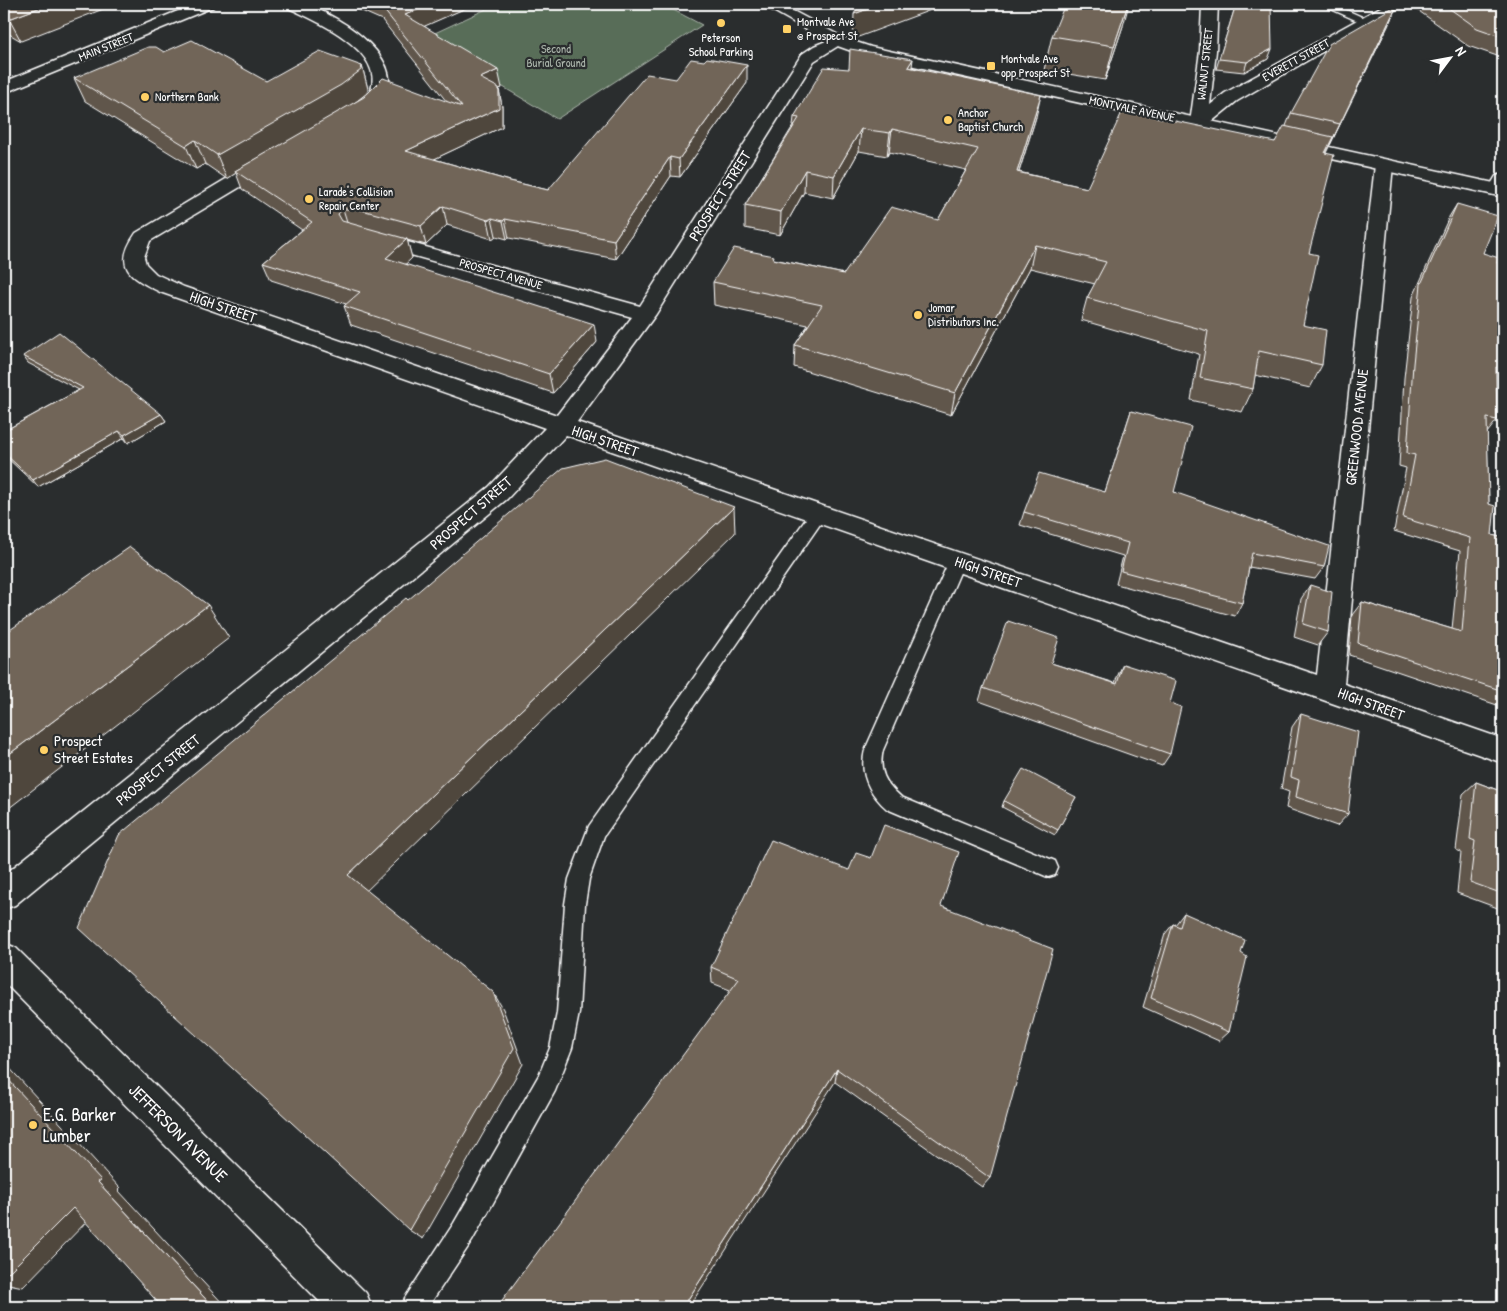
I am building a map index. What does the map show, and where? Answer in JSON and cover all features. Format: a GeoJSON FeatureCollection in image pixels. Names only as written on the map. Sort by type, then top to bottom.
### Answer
{"type":"FeatureCollection","features":[{"type":"Feature","properties":{"kind":"street","name":"MAIN STREET"},"geometry":{"type":"LineString","coordinates":[[4,88],[208,4]]}},
{"type":"Feature","properties":{"kind":"street"},"geometry":{"type":"LineString","coordinates":[[291,4],[348,32],[364,45],[376,63],[382,83],[379,94],[366,108],[347,118]]}},
{"type":"Feature","properties":{"kind":"street","name":"MONTVALE AVENUE"},"geometry":{"type":"LineString","coordinates":[[769,4],[838,41],[866,52],[1199,123],[1384,165],[1501,187]]}},
{"type":"Feature","properties":{"kind":"street","name":"WALNUT STREET"},"geometry":{"type":"LineString","coordinates":[[1199,123],[1208,51],[1210,4]]}},
{"type":"Feature","properties":{"kind":"street","name":"EVERETT STREET"},"geometry":{"type":"LineString","coordinates":[[1199,123],[1231,97],[1366,21],[1389,5]]}},
{"type":"Feature","properties":{"kind":"street","name":"PROSPECT STREET"},"geometry":{"type":"LineString","coordinates":[[4,894],[296,659],[490,499],[561,426],[645,314],[808,58],[820,49],[838,41]]}},
{"type":"Feature","properties":{"kind":"street","name":"HIGH STREET"},"geometry":{"type":"LineString","coordinates":[[290,150],[142,237],[135,248],[133,258],[145,277],[177,292],[561,426],[1329,689],[1503,751]]}},
{"type":"Feature","properties":{"kind":"street","name":"GREENWOOD AVENUE"},"geometry":{"type":"LineString","coordinates":[[1329,689],[1384,165]]}},
{"type":"Feature","properties":{"kind":"street","name":"PROSPECT AVENUE"},"geometry":{"type":"LineString","coordinates":[[356,234],[645,314]]}},
{"type":"Feature","properties":{"kind":"street","name":"JEFFERSON AVENUE"},"geometry":{"type":"LineString","coordinates":[[4,959],[352,1307]]}},
{"type":"Feature","properties":{"kind":"lane"},"geometry":{"type":"LineString","coordinates":[[1325,4],[1366,21]]}},
{"type":"Feature","properties":{"kind":"lane"},"geometry":{"type":"LineString","coordinates":[[414,1307],[463,1232],[547,1083],[558,1056],[566,1030],[575,904],[579,879],[596,832],[819,513]]}},
{"type":"Feature","properties":{"kind":"lane"},"geometry":{"type":"LineString","coordinates":[[957,561],[874,750],[871,758],[872,774],[880,790],[894,803],[1048,868]]}},
{"type":"Feature","properties":{"kind":"green space","name":"Second Burial Ground"},"geometry":{"type":"Polygon","coordinates":[[[497,4],[662,4],[702,25],[557,119],[422,39],[497,4]]]}},
{"type":"Feature","properties":{"kind":"building"},"geometry":{"type":"Polygon","coordinates":[[[4,4],[49,4],[9,19],[4,16],[4,4]]]}},
{"type":"Feature","properties":{"kind":"building"},"geometry":{"type":"Polygon","coordinates":[[[379,4],[431,4],[405,15],[498,70],[480,78],[499,88],[499,108],[406,151],[548,190],[647,74],[676,79],[691,59],[704,61],[707,58],[747,65],[679,159],[670,157],[614,240],[505,219],[503,221],[492,218],[488,220],[443,206],[421,226],[358,209],[343,209],[338,214],[342,221],[407,239],[386,258],[594,324],[549,374],[344,306],[360,292],[263,262],[312,222],[235,171],[364,97],[383,78],[462,107],[379,4]]]}},
{"type":"Feature","properties":{"kind":"building"},"geometry":{"type":"Polygon","coordinates":[[[860,4],[881,4],[854,14],[860,4]]]}},
{"type":"Feature","properties":{"kind":"building"},"geometry":{"type":"Polygon","coordinates":[[[1065,4],[1128,4],[1114,46],[1052,36],[1065,4]]]}},
{"type":"Feature","properties":{"kind":"building"},"geometry":{"type":"Polygon","coordinates":[[[1236,4],[1271,4],[1272,49],[1247,62],[1219,59],[1236,4]]]}},
{"type":"Feature","properties":{"kind":"building"},"geometry":{"type":"Polygon","coordinates":[[[1443,4],[1503,4],[1503,37],[1477,28],[1443,4]]]}},
{"type":"Feature","properties":{"kind":"building"},"geometry":{"type":"Polygon","coordinates":[[[1397,5],[1340,124],[1291,113],[1329,44],[1397,5]]]}},
{"type":"Feature","properties":{"kind":"building"},"geometry":{"type":"Polygon","coordinates":[[[192,40],[266,81],[320,51],[362,66],[361,70],[341,85],[217,155],[195,140],[186,146],[74,78],[148,47],[156,47],[164,52],[192,40]]]}},
{"type":"Feature","properties":{"kind":"building"},"geometry":{"type":"Polygon","coordinates":[[[850,49],[913,59],[908,67],[1041,95],[1017,172],[1087,188],[1123,110],[1275,142],[1284,126],[1333,137],[1325,153],[1334,155],[1309,253],[1318,255],[1303,325],[1326,330],[1322,365],[1259,351],[1253,389],[1200,378],[1208,331],[1087,298],[1106,262],[1035,245],[955,393],[795,345],[822,305],[713,282],[734,248],[774,256],[773,259],[844,274],[891,207],[938,220],[978,149],[892,129],[890,133],[861,129],[834,176],[805,170],[781,212],[745,205],[799,118],[794,117],[824,67],[849,69],[850,49]]]}},
{"type":"Feature","properties":{"kind":"building"},"geometry":{"type":"Polygon","coordinates":[[[1457,204],[1498,216],[1483,253],[1499,258],[1497,263],[1503,264],[1503,307],[1501,306],[1499,368],[1496,367],[1497,420],[1487,418],[1489,504],[1495,506],[1492,535],[1503,538],[1503,691],[1358,643],[1362,602],[1462,632],[1470,538],[1403,518],[1415,455],[1407,453],[1421,284],[1457,204]]]}},
{"type":"Feature","properties":{"kind":"building"},"geometry":{"type":"Polygon","coordinates":[[[59,332],[161,414],[124,435],[119,431],[33,480],[4,453],[4,431],[83,388],[23,356],[59,332]]]}},
{"type":"Feature","properties":{"kind":"building"},"geometry":{"type":"Polygon","coordinates":[[[1131,411],[1191,427],[1174,492],[1329,546],[1324,567],[1252,553],[1242,603],[1121,571],[1128,543],[1024,512],[1039,473],[1105,492],[1131,411]]]}},
{"type":"Feature","properties":{"kind":"building"},"geometry":{"type":"Polygon","coordinates":[[[605,458],[734,507],[348,875],[493,992],[514,1048],[409,1230],[79,928],[119,835],[406,598],[408,600],[563,468],[605,458]]]}},
{"type":"Feature","properties":{"kind":"building"},"geometry":{"type":"Polygon","coordinates":[[[130,547],[208,605],[4,758],[4,634],[130,547]]]}},
{"type":"Feature","properties":{"kind":"building"},"geometry":{"type":"Polygon","coordinates":[[[1310,585],[1332,592],[1328,632],[1303,624],[1310,585]]]}},
{"type":"Feature","properties":{"kind":"building"},"geometry":{"type":"Polygon","coordinates":[[[1008,621],[1059,638],[1051,663],[1117,684],[1123,664],[1176,681],[1170,703],[1181,707],[1170,754],[983,688],[1008,621]]]}},
{"type":"Feature","properties":{"kind":"building"},"geometry":{"type":"Polygon","coordinates":[[[1301,714],[1358,732],[1348,814],[1296,797],[1299,780],[1291,777],[1301,714]]]}},
{"type":"Feature","properties":{"kind":"building"},"geometry":{"type":"Polygon","coordinates":[[[1023,769],[1076,797],[1058,830],[1004,801],[1023,769]]]}},
{"type":"Feature","properties":{"kind":"building"},"geometry":{"type":"Polygon","coordinates":[[[1476,782],[1503,792],[1503,894],[1470,882],[1475,841],[1470,839],[1476,782]]]}},
{"type":"Feature","properties":{"kind":"building"},"geometry":{"type":"Polygon","coordinates":[[[884,825],[959,852],[941,906],[1053,949],[990,1178],[837,1069],[683,1307],[505,1307],[500,1303],[739,979],[711,967],[771,840],[849,870],[856,853],[871,858],[884,825]]]}},
{"type":"Feature","properties":{"kind":"building"},"geometry":{"type":"Polygon","coordinates":[[[1184,913],[1245,940],[1241,953],[1247,957],[1229,1032],[1151,998],[1173,924],[1180,927],[1184,913]]]}},
{"type":"Feature","properties":{"kind":"building","name":"E.G. Barker Lumber"},"geometry":{"type":"Polygon","coordinates":[[[4,1075],[101,1180],[98,1182],[213,1307],[162,1307],[73,1208],[4,1277],[4,1075]]]}},
{"type":"Feature","properties":{"kind":"place","name":"Peterson School Parking"},"geometry":{"type":"Point","coordinates":[721,23]}},
{"type":"Feature","properties":{"kind":"place","name":"Montvale Ave @ Prospect St"},"geometry":{"type":"Point","coordinates":[787,29]}},
{"type":"Feature","properties":{"kind":"place","name":"Montvale Ave opp Prospect St"},"geometry":{"type":"Point","coordinates":[991,66]}},
{"type":"Feature","properties":{"kind":"place","name":"Northern Bank"},"geometry":{"type":"Point","coordinates":[145,97]}},
{"type":"Feature","properties":{"kind":"place","name":"Anchor Baptist Church"},"geometry":{"type":"Point","coordinates":[948,120]}},
{"type":"Feature","properties":{"kind":"place","name":"Larade's Collision Repair Center"},"geometry":{"type":"Point","coordinates":[309,199]}},
{"type":"Feature","properties":{"kind":"place","name":"Jomar Distributors Inc."},"geometry":{"type":"Point","coordinates":[918,315]}},
{"type":"Feature","properties":{"kind":"place","name":"Prospect Street Estates"},"geometry":{"type":"Point","coordinates":[44,750]}},
{"type":"Feature","properties":{"kind":"place","name":"E.G. Barker Lumber"},"geometry":{"type":"Point","coordinates":[33,1125]}}]}
